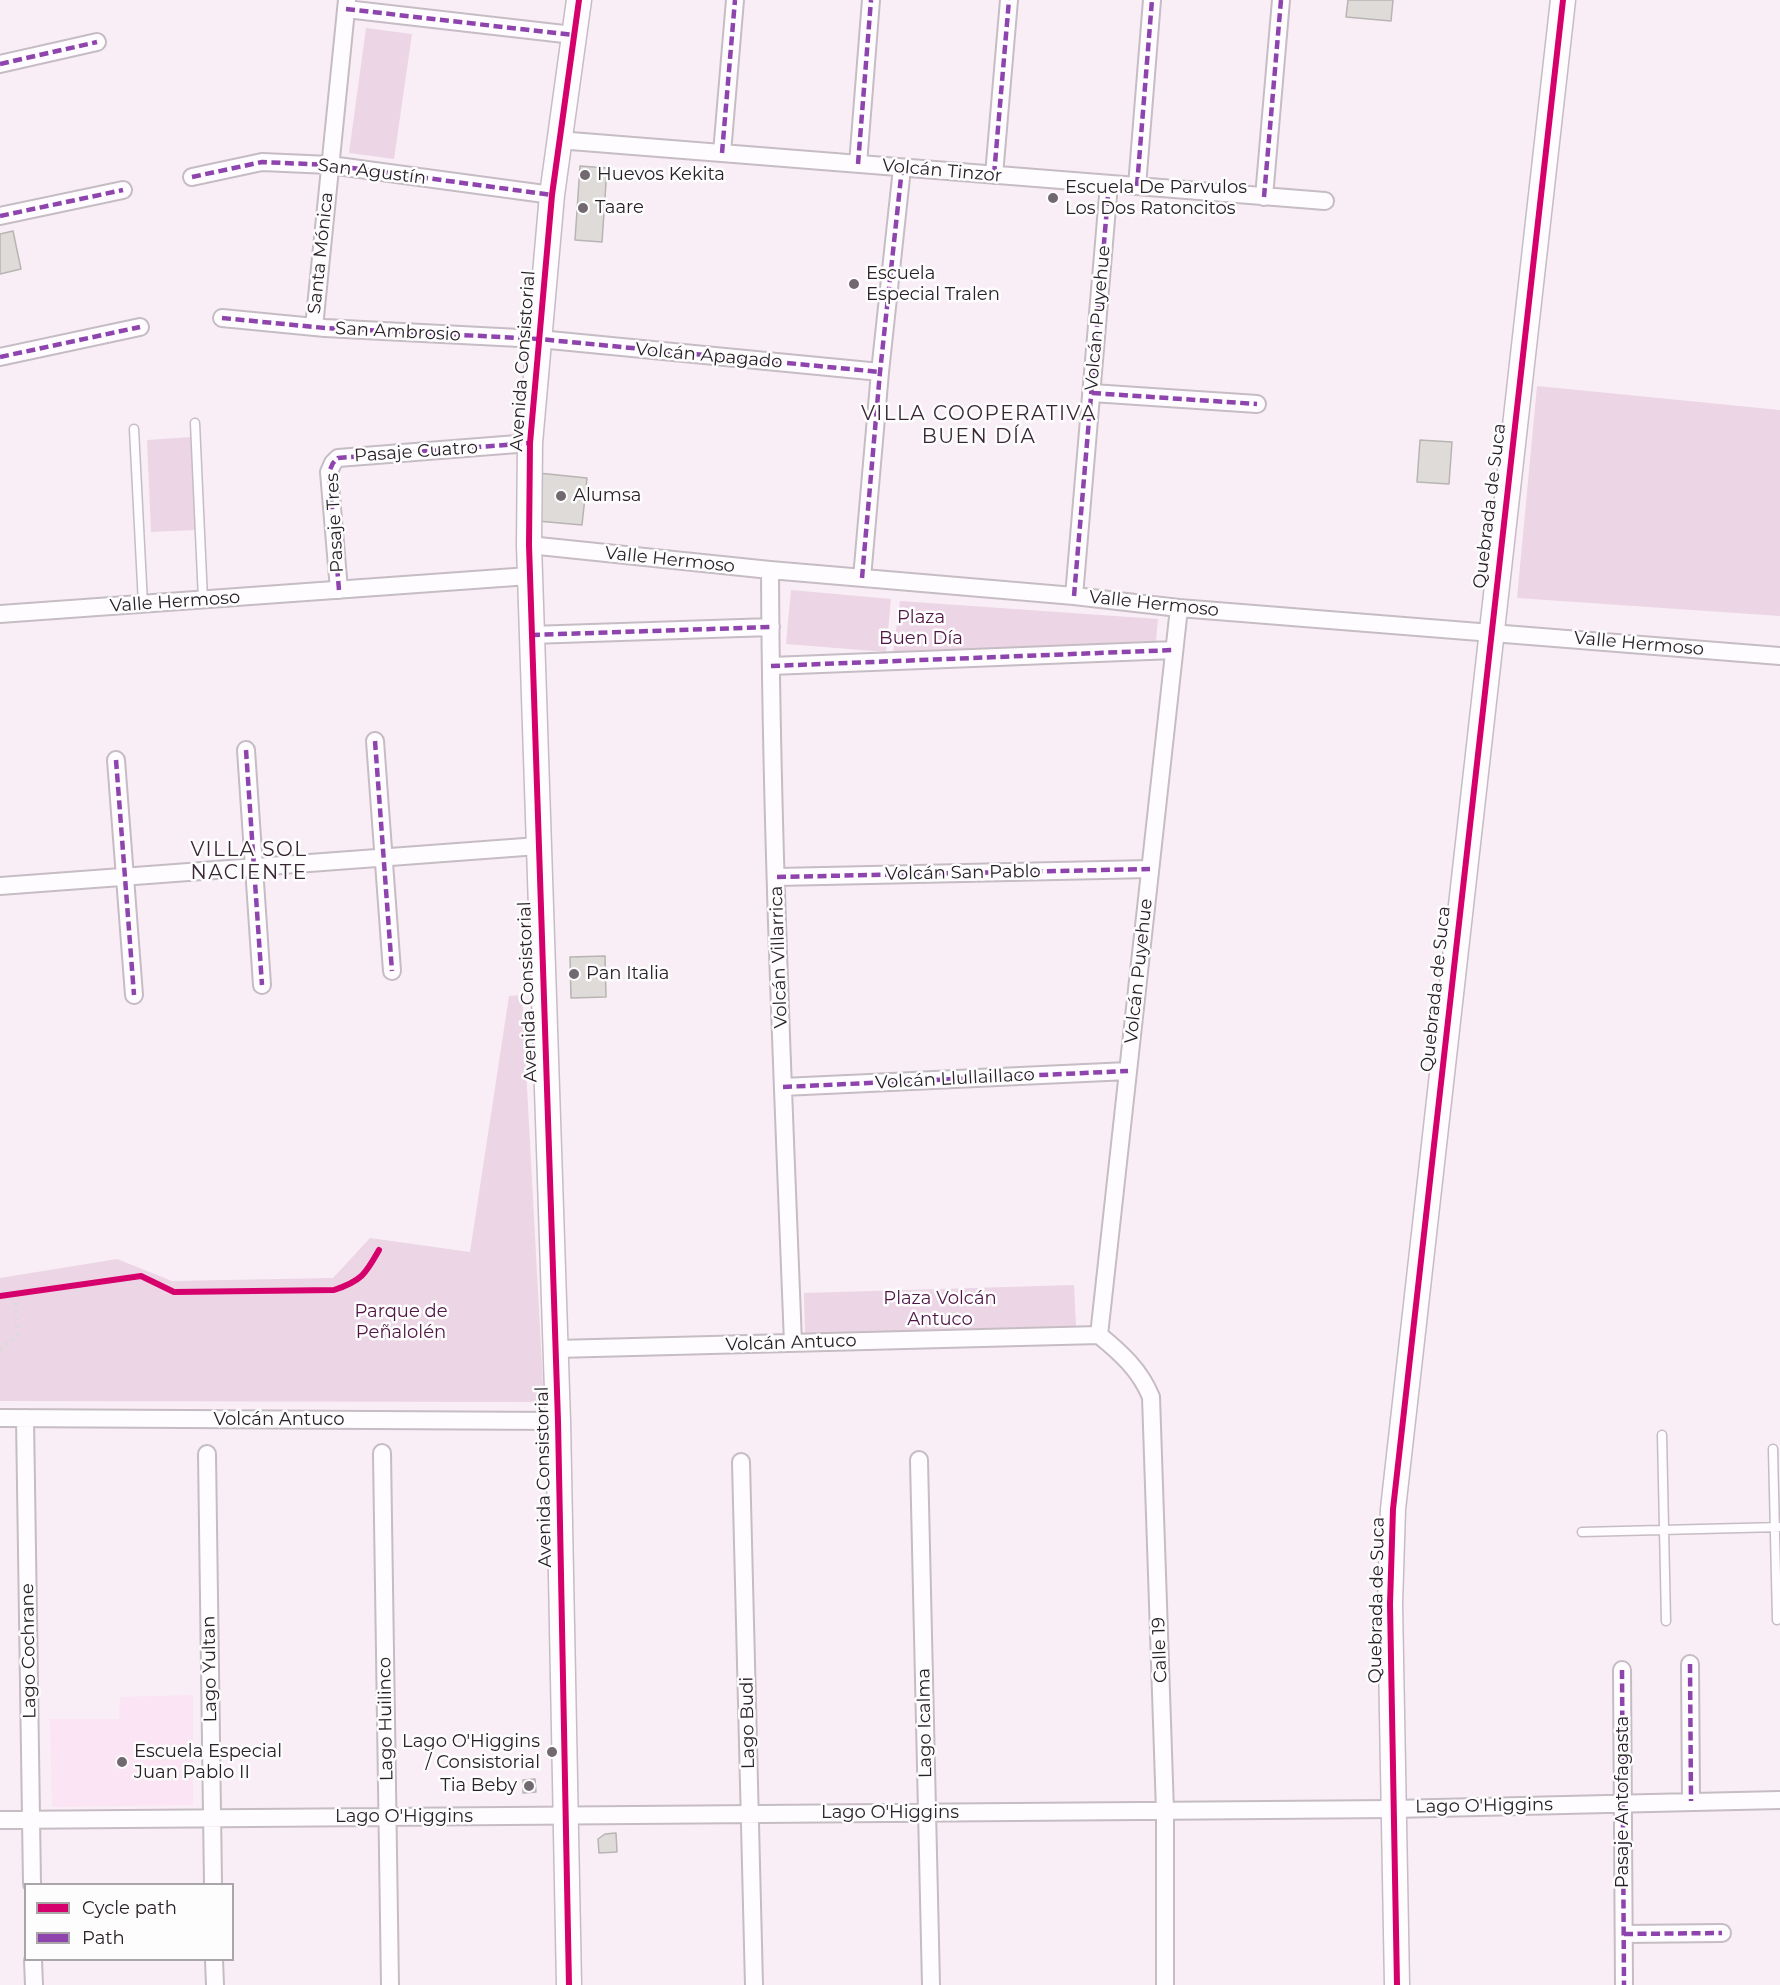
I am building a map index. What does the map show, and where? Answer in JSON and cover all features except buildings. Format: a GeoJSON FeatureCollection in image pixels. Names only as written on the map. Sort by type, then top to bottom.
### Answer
{"type":"FeatureCollection","features":[{"type":"Feature","properties":{"kind":"street","name":"Avenida Consistorial"},"geometry":{"type":"LineString","coordinates":[[569,1985],[556,1349],[529,545],[530,443],[538,339],[558,140],[579,0]]}},
{"type":"Feature","properties":{"kind":"street"},"geometry":{"type":"LineString","coordinates":[[722,153],[735,0]]}},
{"type":"Feature","properties":{"kind":"street"},"geometry":{"type":"LineString","coordinates":[[858,164],[871,0]]}},
{"type":"Feature","properties":{"kind":"street"},"geometry":{"type":"LineString","coordinates":[[994,175],[1009,0]]}},
{"type":"Feature","properties":{"kind":"street"},"geometry":{"type":"LineString","coordinates":[[1137,186],[1152,0]]}},
{"type":"Feature","properties":{"kind":"street"},"geometry":{"type":"LineString","coordinates":[[1264,197],[1281,0]]}},
{"type":"Feature","properties":{"kind":"street","name":"Quebrada de Suca"},"geometry":{"type":"LineString","coordinates":[[1397,1985],[1390,1604],[1393,1509],[1563,0]]}},
{"type":"Feature","properties":{"kind":"street"},"geometry":{"type":"LineString","coordinates":[[346,4],[573,35]]}},
{"type":"Feature","properties":{"kind":"street","name":"Santa Mónica"},"geometry":{"type":"LineString","coordinates":[[314,327],[346,4]]}},
{"type":"Feature","properties":{"kind":"street"},"geometry":{"type":"LineString","coordinates":[[0,64],[97,42]]}},
{"type":"Feature","properties":{"kind":"street","name":"Volcán Tinzor"},"geometry":{"type":"LineString","coordinates":[[558,140],[1325,201]]}},
{"type":"Feature","properties":{"kind":"street","name":"San Agustín"},"geometry":{"type":"LineString","coordinates":[[192,177],[262,162],[330,165],[552,195]]}},
{"type":"Feature","properties":{"kind":"street"},"geometry":{"type":"LineString","coordinates":[[862,578],[880,372],[902,168]]}},
{"type":"Feature","properties":{"kind":"street","name":"Volcán Puyehue"},"geometry":{"type":"LineString","coordinates":[[1074,596],[1109,184]]}},
{"type":"Feature","properties":{"kind":"street"},"geometry":{"type":"LineString","coordinates":[[0,216],[123,190]]}},
{"type":"Feature","properties":{"kind":"street","name":"San Ambrosio"},"geometry":{"type":"LineString","coordinates":[[222,318],[314,327],[538,339]]}},
{"type":"Feature","properties":{"kind":"street"},"geometry":{"type":"LineString","coordinates":[[0,357],[140,327]]}},
{"type":"Feature","properties":{"kind":"street","name":"Volcán Apagado"},"geometry":{"type":"LineString","coordinates":[[538,339],[880,372]]}},
{"type":"Feature","properties":{"kind":"street"},"geometry":{"type":"LineString","coordinates":[[1092,393],[1257,404]]}},
{"type":"Feature","properties":{"kind":"street","name":"Pasaje Cuatro"},"geometry":{"type":"LineString","coordinates":[[338,458],[530,443]]}},
{"type":"Feature","properties":{"kind":"street","name":"Pasaje Tres"},"geometry":{"type":"LineString","coordinates":[[338,458],[329,472],[339,590]]}},
{"type":"Feature","properties":{"kind":"street","name":"Valle Hermoso"},"geometry":{"type":"LineString","coordinates":[[529,545],[770,570],[1074,596],[1179,608],[1491,631],[1780,656]]}},
{"type":"Feature","properties":{"kind":"street","name":"Volcán Villarrica"},"geometry":{"type":"LineString","coordinates":[[770,570],[783,1087],[793,1343]]}},
{"type":"Feature","properties":{"kind":"street","name":"Valle Hermoso"},"geometry":{"type":"LineString","coordinates":[[0,614],[529,576]]}},
{"type":"Feature","properties":{"kind":"street","name":"Volcán Puyehue"},"geometry":{"type":"LineString","coordinates":[[1099,1335],[1179,608]]}},
{"type":"Feature","properties":{"kind":"street"},"geometry":{"type":"LineString","coordinates":[[531,634],[771,627]]}},
{"type":"Feature","properties":{"kind":"street"},"geometry":{"type":"LineString","coordinates":[[771,666],[1174,650]]}},
{"type":"Feature","properties":{"kind":"street"},"geometry":{"type":"LineString","coordinates":[[375,741],[392,971]]}},
{"type":"Feature","properties":{"kind":"street"},"geometry":{"type":"LineString","coordinates":[[246,750],[262,985]]}},
{"type":"Feature","properties":{"kind":"street"},"geometry":{"type":"LineString","coordinates":[[116,760],[134,994]]}},
{"type":"Feature","properties":{"kind":"street"},"geometry":{"type":"LineString","coordinates":[[0,886],[538,846]]}},
{"type":"Feature","properties":{"kind":"street","name":"Volcán San Pablo"},"geometry":{"type":"LineString","coordinates":[[777,877],[1150,868]]}},
{"type":"Feature","properties":{"kind":"street","name":"Volcán Llullaillaco"},"geometry":{"type":"LineString","coordinates":[[783,1087],[1128,1071]]}},
{"type":"Feature","properties":{"kind":"street","name":"Volcán Antuco"},"geometry":{"type":"LineString","coordinates":[[556,1349],[1099,1335]]}},
{"type":"Feature","properties":{"kind":"street","name":"Calle 19"},"geometry":{"type":"LineString","coordinates":[[1099,1335],[1122,1354],[1138,1372],[1151,1397],[1165,1810],[1165,1985]]}},
{"type":"Feature","properties":{"kind":"street","name":"Lago Cochrane"},"geometry":{"type":"LineString","coordinates":[[25,1418],[32,1883]]}},
{"type":"Feature","properties":{"kind":"street","name":"Volcán Antuco"},"geometry":{"type":"LineString","coordinates":[[0,1419],[558,1421]]}},
{"type":"Feature","properties":{"kind":"street","name":"Lago Huilinco"},"geometry":{"type":"LineString","coordinates":[[382,1453],[390,1985]]}},
{"type":"Feature","properties":{"kind":"street","name":"Lago Yultan"},"geometry":{"type":"LineString","coordinates":[[207,1454],[213,1883]]}},
{"type":"Feature","properties":{"kind":"street","name":"Lago Icalma"},"geometry":{"type":"LineString","coordinates":[[919,1460],[931,1985]]}},
{"type":"Feature","properties":{"kind":"street","name":"Lago Budi"},"geometry":{"type":"LineString","coordinates":[[741,1462],[754,1985]]}},
{"type":"Feature","properties":{"kind":"street"},"geometry":{"type":"LineString","coordinates":[[1690,1664],[1691,1801]]}},
{"type":"Feature","properties":{"kind":"street","name":"Pasaje Antofagasta"},"geometry":{"type":"LineString","coordinates":[[1622,1670],[1624,1985]]}},
{"type":"Feature","properties":{"kind":"street","name":"Lago O'Higgins"},"geometry":{"type":"LineString","coordinates":[[0,1820],[1393,1809],[1780,1800]]}},
{"type":"Feature","properties":{"kind":"street"},"geometry":{"type":"LineString","coordinates":[[1624,1934],[1722,1933]]}},
{"type":"Feature","properties":{"kind":"street"},"geometry":{"type":"LineString","coordinates":[[33,1961],[33,1985]]}},
{"type":"Feature","properties":{"kind":"street"},"geometry":{"type":"LineString","coordinates":[[214,1961],[215,1985]]}},
{"type":"Feature","properties":{"kind":"lane"},"geometry":{"type":"LineString","coordinates":[[195,423],[203,600]]}},
{"type":"Feature","properties":{"kind":"lane"},"geometry":{"type":"LineString","coordinates":[[134,429],[143,604]]}},
{"type":"Feature","properties":{"kind":"lane"},"geometry":{"type":"LineString","coordinates":[[1662,1435],[1666,1621]]}},
{"type":"Feature","properties":{"kind":"lane"},"geometry":{"type":"LineString","coordinates":[[1773,1449],[1777,1527],[1777,1620]]}},
{"type":"Feature","properties":{"kind":"lane"},"geometry":{"type":"LineString","coordinates":[[1582,1532],[1777,1527]]}},
{"type":"Feature","properties":{"kind":"path"},"geometry":{"type":"LineString","coordinates":[[8,1294],[27,1292]]}},
{"type":"Feature","properties":{"kind":"path"},"geometry":{"type":"LineString","coordinates":[[0,1350],[17,1335],[16,1293]]}},
{"type":"Feature","properties":{"kind":"shaded area","name":"Escuela Especial Juan Pablo II"},"geometry":{"type":"Polygon","coordinates":[[[193,1695],[193,1805],[52,1807],[50,1719],[119,1719],[120,1697],[193,1695]]]}},
{"type":"Feature","properties":{"kind":"green space"},"geometry":{"type":"Polygon","coordinates":[[[366,28],[412,34],[394,159],[349,153],[366,28]]]}},
{"type":"Feature","properties":{"kind":"green space"},"geometry":{"type":"Polygon","coordinates":[[[1537,386],[1780,410],[1780,616],[1517,598],[1537,386]]]}},
{"type":"Feature","properties":{"kind":"green space"},"geometry":{"type":"Polygon","coordinates":[[[191,437],[196,530],[151,532],[147,440],[191,437]]]}},
{"type":"Feature","properties":{"kind":"green space"},"geometry":{"type":"Polygon","coordinates":[[[791,590],[891,599],[886,652],[786,644],[791,590]]]}},
{"type":"Feature","properties":{"kind":"green space","name":"Plaza Buen Día"},"geometry":{"type":"Polygon","coordinates":[[[900,601],[1158,619],[1156,641],[893,653],[900,601]]]}},
{"type":"Feature","properties":{"kind":"green space","name":"Parque de Peñalolén"},"geometry":{"type":"Polygon","coordinates":[[[522,995],[544,1402],[0,1401],[0,1278],[117,1259],[172,1281],[333,1278],[370,1238],[470,1252],[509,996],[522,995]]]}},
{"type":"Feature","properties":{"kind":"green space","name":"Plaza Volcán Antuco"},"geometry":{"type":"Polygon","coordinates":[[[1074,1285],[1076,1326],[805,1334],[804,1293],[1074,1285]]]}},
{"type":"Feature","properties":{"kind":"marked path"},"geometry":{"type":"LineString","coordinates":[[722,153],[735,0]]}},
{"type":"Feature","properties":{"kind":"marked path"},"geometry":{"type":"LineString","coordinates":[[858,164],[871,0]]}},
{"type":"Feature","properties":{"kind":"marked path"},"geometry":{"type":"LineString","coordinates":[[994,175],[1009,0]]}},
{"type":"Feature","properties":{"kind":"marked path"},"geometry":{"type":"LineString","coordinates":[[1137,186],[1152,0]]}},
{"type":"Feature","properties":{"kind":"marked path"},"geometry":{"type":"LineString","coordinates":[[1264,197],[1281,0]]}},
{"type":"Feature","properties":{"kind":"marked path"},"geometry":{"type":"LineString","coordinates":[[346,9],[573,35]]}},
{"type":"Feature","properties":{"kind":"marked path"},"geometry":{"type":"LineString","coordinates":[[0,64],[97,42]]}},
{"type":"Feature","properties":{"kind":"marked path"},"geometry":{"type":"LineString","coordinates":[[192,177],[262,162],[330,165],[552,195]]}},
{"type":"Feature","properties":{"kind":"marked path"},"geometry":{"type":"LineString","coordinates":[[862,578],[880,372],[902,168]]}},
{"type":"Feature","properties":{"kind":"marked path"},"geometry":{"type":"LineString","coordinates":[[1074,596],[1109,184]]}},
{"type":"Feature","properties":{"kind":"marked path"},"geometry":{"type":"LineString","coordinates":[[0,216],[123,190]]}},
{"type":"Feature","properties":{"kind":"marked path"},"geometry":{"type":"LineString","coordinates":[[222,318],[325,328],[539,339],[880,372]]}},
{"type":"Feature","properties":{"kind":"marked path"},"geometry":{"type":"LineString","coordinates":[[0,357],[140,327]]}},
{"type":"Feature","properties":{"kind":"marked path"},"geometry":{"type":"LineString","coordinates":[[1092,393],[1257,404]]}},
{"type":"Feature","properties":{"kind":"marked path"},"geometry":{"type":"LineString","coordinates":[[339,590],[329,472],[338,458],[530,443]]}},
{"type":"Feature","properties":{"kind":"marked path"},"geometry":{"type":"LineString","coordinates":[[531,635],[771,627]]}},
{"type":"Feature","properties":{"kind":"marked path"},"geometry":{"type":"LineString","coordinates":[[771,666],[1174,650]]}},
{"type":"Feature","properties":{"kind":"marked path"},"geometry":{"type":"LineString","coordinates":[[375,741],[392,971]]}},
{"type":"Feature","properties":{"kind":"marked path"},"geometry":{"type":"LineString","coordinates":[[246,750],[262,985]]}},
{"type":"Feature","properties":{"kind":"marked path"},"geometry":{"type":"LineString","coordinates":[[116,760],[134,995]]}},
{"type":"Feature","properties":{"kind":"marked path"},"geometry":{"type":"LineString","coordinates":[[777,877],[1150,869]]}},
{"type":"Feature","properties":{"kind":"marked path"},"geometry":{"type":"LineString","coordinates":[[783,1087],[1128,1071]]}},
{"type":"Feature","properties":{"kind":"marked path"},"geometry":{"type":"LineString","coordinates":[[1690,1664],[1691,1801]]}},
{"type":"Feature","properties":{"kind":"marked path"},"geometry":{"type":"LineString","coordinates":[[1622,1670],[1624,1985]]}},
{"type":"Feature","properties":{"kind":"marked path"},"geometry":{"type":"LineString","coordinates":[[1624,1934],[1722,1933]]}},
{"type":"Feature","properties":{"kind":"cycle path"},"geometry":{"type":"LineString","coordinates":[[569,1985],[558,1421],[529,545],[530,443],[552,195],[579,0]]}},
{"type":"Feature","properties":{"kind":"cycle path"},"geometry":{"type":"LineString","coordinates":[[1397,1985],[1390,1604],[1393,1509],[1563,0]]}},
{"type":"Feature","properties":{"kind":"cycle path"},"geometry":{"type":"LineString","coordinates":[[0,1296],[141,1276],[174,1292],[334,1290],[361,1276],[379,1250]]}},
{"type":"Feature","properties":{"kind":"place","name":"Huevos Kekita"},"geometry":{"type":"Point","coordinates":[585,175]}},
{"type":"Feature","properties":{"kind":"place","name":"Escuela De Parvulos Los Dos Ratoncitos"},"geometry":{"type":"Point","coordinates":[1053,198]}},
{"type":"Feature","properties":{"kind":"place","name":"Taare"},"geometry":{"type":"Point","coordinates":[583,208]}},
{"type":"Feature","properties":{"kind":"place","name":"Escuela Especial Tralen"},"geometry":{"type":"Point","coordinates":[854,284]}},
{"type":"Feature","properties":{"kind":"place","name":"Alumsa"},"geometry":{"type":"Point","coordinates":[561,496]}},
{"type":"Feature","properties":{"kind":"place","name":"Pan Italia"},"geometry":{"type":"Point","coordinates":[574,974]}},
{"type":"Feature","properties":{"kind":"place","name":"Lago O'Higgins / Consistorial"},"geometry":{"type":"Point","coordinates":[552,1752]}},
{"type":"Feature","properties":{"kind":"place","name":"Escuela Especial Juan Pablo II"},"geometry":{"type":"Point","coordinates":[122,1762]}},
{"type":"Feature","properties":{"kind":"place","name":"Tia Beby"},"geometry":{"type":"Point","coordinates":[529,1786]}},
{"type":"Feature","properties":{"kind":"district","name":"VILLA COOPERATIVA BUEN DÍA"},"geometry":{"type":"Point","coordinates":[979,426]}},
{"type":"Feature","properties":{"kind":"district","name":"VILLA SOL NACIENTE"},"geometry":{"type":"Point","coordinates":[249,862]}}]}
